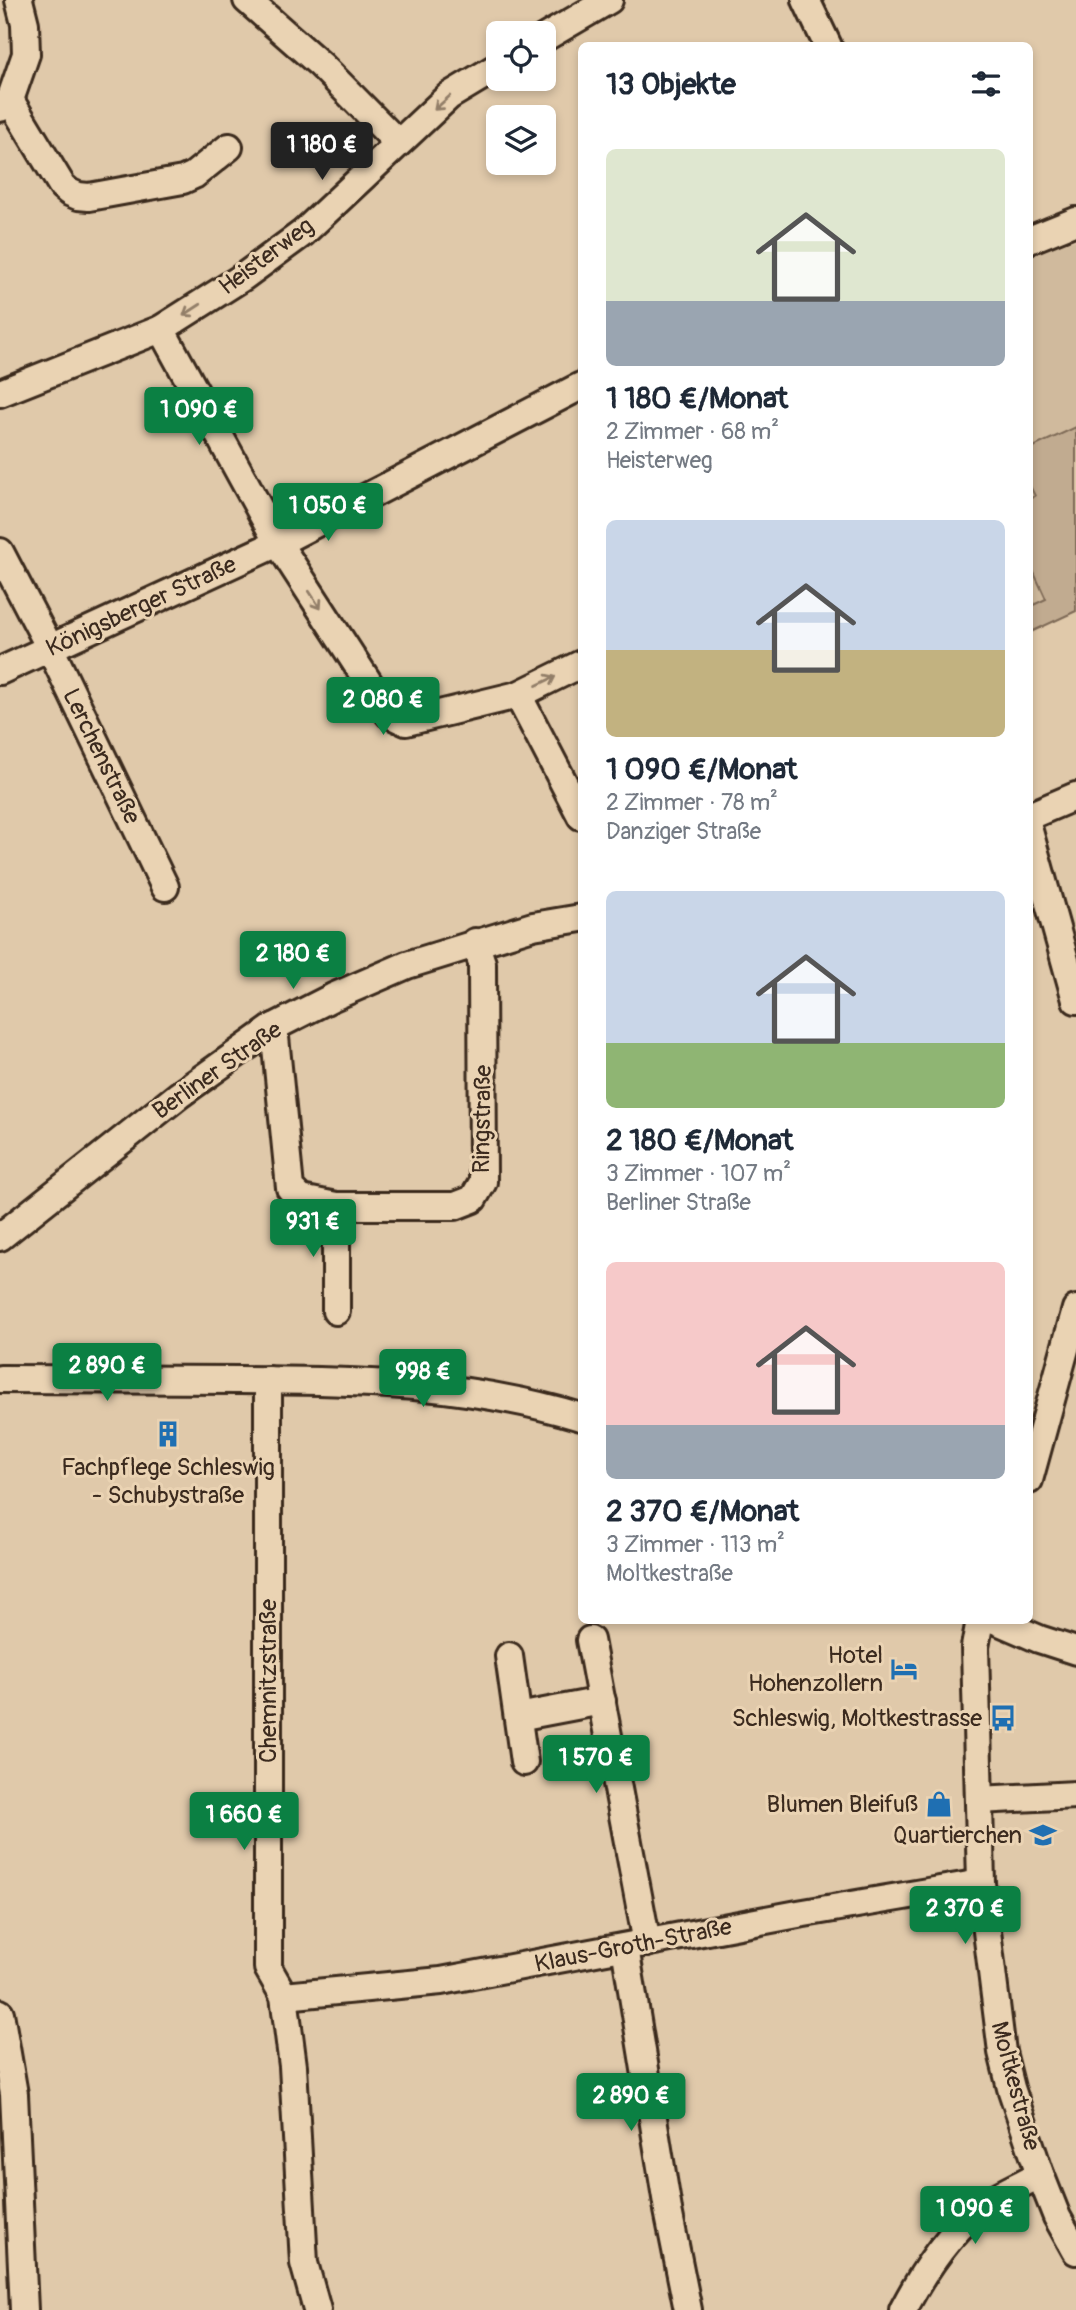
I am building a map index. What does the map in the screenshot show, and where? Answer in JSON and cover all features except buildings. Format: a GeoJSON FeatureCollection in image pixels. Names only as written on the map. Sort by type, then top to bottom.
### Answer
{"type":"FeatureCollection","features":[{"type":"Feature","properties":{"kind":"street"},"geometry":{"type":"LineString","coordinates":[[19,0],[25,23],[26,54],[5,104],[62,186],[78,196],[103,195],[183,180],[194,175],[229,147]]}},
{"type":"Feature","properties":{"kind":"street"},"geometry":{"type":"LineString","coordinates":[[247,0],[321,65],[398,143]]}},
{"type":"Feature","properties":{"kind":"street"},"geometry":{"type":"LineString","coordinates":[[556,31],[609,0]]}},
{"type":"Feature","properties":{"kind":"street"},"geometry":{"type":"LineString","coordinates":[[806,0],[826,42]]}},
{"type":"Feature","properties":{"kind":"street","name":"Heisterweg"},"geometry":{"type":"LineString","coordinates":[[0,393],[162,329],[243,277],[303,233],[449,96],[486,74]]}},
{"type":"Feature","properties":{"kind":"street"},"geometry":{"type":"LineString","coordinates":[[1033,238],[1076,221]]}},
{"type":"Feature","properties":{"kind":"street"},"geometry":{"type":"LineString","coordinates":[[162,329],[278,543],[389,714],[406,722],[518,695],[578,665]]}},
{"type":"Feature","properties":{"kind":"street","name":"Königsberger Straße"},"geometry":{"type":"LineString","coordinates":[[0,671],[278,543],[578,388]]}},
{"type":"Feature","properties":{"kind":"street","name":"Lerchenstraße"},"geometry":{"type":"LineString","coordinates":[[0,552],[50,648],[165,887]]}},
{"type":"Feature","properties":{"kind":"street"},"geometry":{"type":"LineString","coordinates":[[518,695],[578,810]]}},
{"type":"Feature","properties":{"kind":"street"},"geometry":{"type":"LineString","coordinates":[[1033,814],[1076,796]]}},
{"type":"Feature","properties":{"kind":"street"},"geometry":{"type":"LineString","coordinates":[[1033,845],[1076,1000]]}},
{"type":"Feature","properties":{"kind":"street","name":"Berliner Straße"},"geometry":{"type":"LineString","coordinates":[[0,1237],[161,1109],[274,1027],[395,970],[475,942],[533,926],[578,918]]}},
{"type":"Feature","properties":{"kind":"street","name":"Ringstraße"},"geometry":{"type":"LineString","coordinates":[[274,1027],[290,1188],[302,1199],[336,1206],[455,1206],[472,1199],[483,1182],[482,963],[475,942]]}},
{"type":"Feature","properties":{"kind":"street"},"geometry":{"type":"LineString","coordinates":[[336,1206],[337,1311]]}},
{"type":"Feature","properties":{"kind":"street"},"geometry":{"type":"LineString","coordinates":[[1033,1465],[1076,1308]]}},
{"type":"Feature","properties":{"kind":"street"},"geometry":{"type":"LineString","coordinates":[[0,1379],[268,1380],[407,1384],[526,1402],[578,1416]]}},
{"type":"Feature","properties":{"kind":"street","name":"Chemnitzstraße"},"geometry":{"type":"LineString","coordinates":[[268,1380],[268,1968],[284,1996],[293,2066],[304,2263],[317,2310]]}},
{"type":"Feature","properties":{"kind":"street","name":"Moltkestraße"},"geometry":{"type":"LineString","coordinates":[[978,1624],[975,1647],[981,1883],[1002,2052],[1011,2088],[1040,2174],[1057,2217],[1076,2251]]}},
{"type":"Feature","properties":{"kind":"street"},"geometry":{"type":"LineString","coordinates":[[1004,1624],[1076,1651]]}},
{"type":"Feature","properties":{"kind":"street"},"geometry":{"type":"LineString","coordinates":[[590,1640],[602,1701],[636,1945],[668,2210],[688,2310]]}},
{"type":"Feature","properties":{"kind":"street"},"geometry":{"type":"LineString","coordinates":[[509,1656],[524,1762]]}},
{"type":"Feature","properties":{"kind":"street"},"geometry":{"type":"LineString","coordinates":[[518,1717],[602,1701]]}},
{"type":"Feature","properties":{"kind":"street"},"geometry":{"type":"LineString","coordinates":[[979,1800],[1076,1795]]}},
{"type":"Feature","properties":{"kind":"street","name":"Klaus-Groth-Straße"},"geometry":{"type":"LineString","coordinates":[[284,1996],[441,1981],[981,1883]]}},
{"type":"Feature","properties":{"kind":"street"},"geometry":{"type":"LineString","coordinates":[[0,2013],[14,2094],[24,2310]]}},
{"type":"Feature","properties":{"kind":"street"},"geometry":{"type":"LineString","coordinates":[[903,2310],[918,2282],[950,2236],[987,2203],[1040,2174]]}},
{"type":"Feature","properties":{"kind":"shaded area"},"geometry":{"type":"Polygon","coordinates":[[[1076,240],[1076,611],[1033,631],[1033,253],[1076,240]]]}},
{"type":"Feature","properties":{"kind":"shaded area"},"geometry":{"type":"Polygon","coordinates":[[[1076,427],[1076,611],[1033,631],[1033,605],[1046,599],[1033,571],[1033,447],[1076,427]]]}},
{"type":"Feature","properties":{"kind":"place","name":"Fachpflege Schleswig - Schubystraße"},"geometry":{"type":"Point","coordinates":[168,1434]}},
{"type":"Feature","properties":{"kind":"place","name":"Hotel Hohenzollern"},"geometry":{"type":"Point","coordinates":[904,1669]}},
{"type":"Feature","properties":{"kind":"place","name":"Schleswig, Moltkestrasse"},"geometry":{"type":"Point","coordinates":[1003,1718]}},
{"type":"Feature","properties":{"kind":"place","name":"Blumen Bleifuß"},"geometry":{"type":"Point","coordinates":[939,1804]}},
{"type":"Feature","properties":{"kind":"place","name":"Quartierchen"},"geometry":{"type":"Point","coordinates":[1043,1835]}}]}
